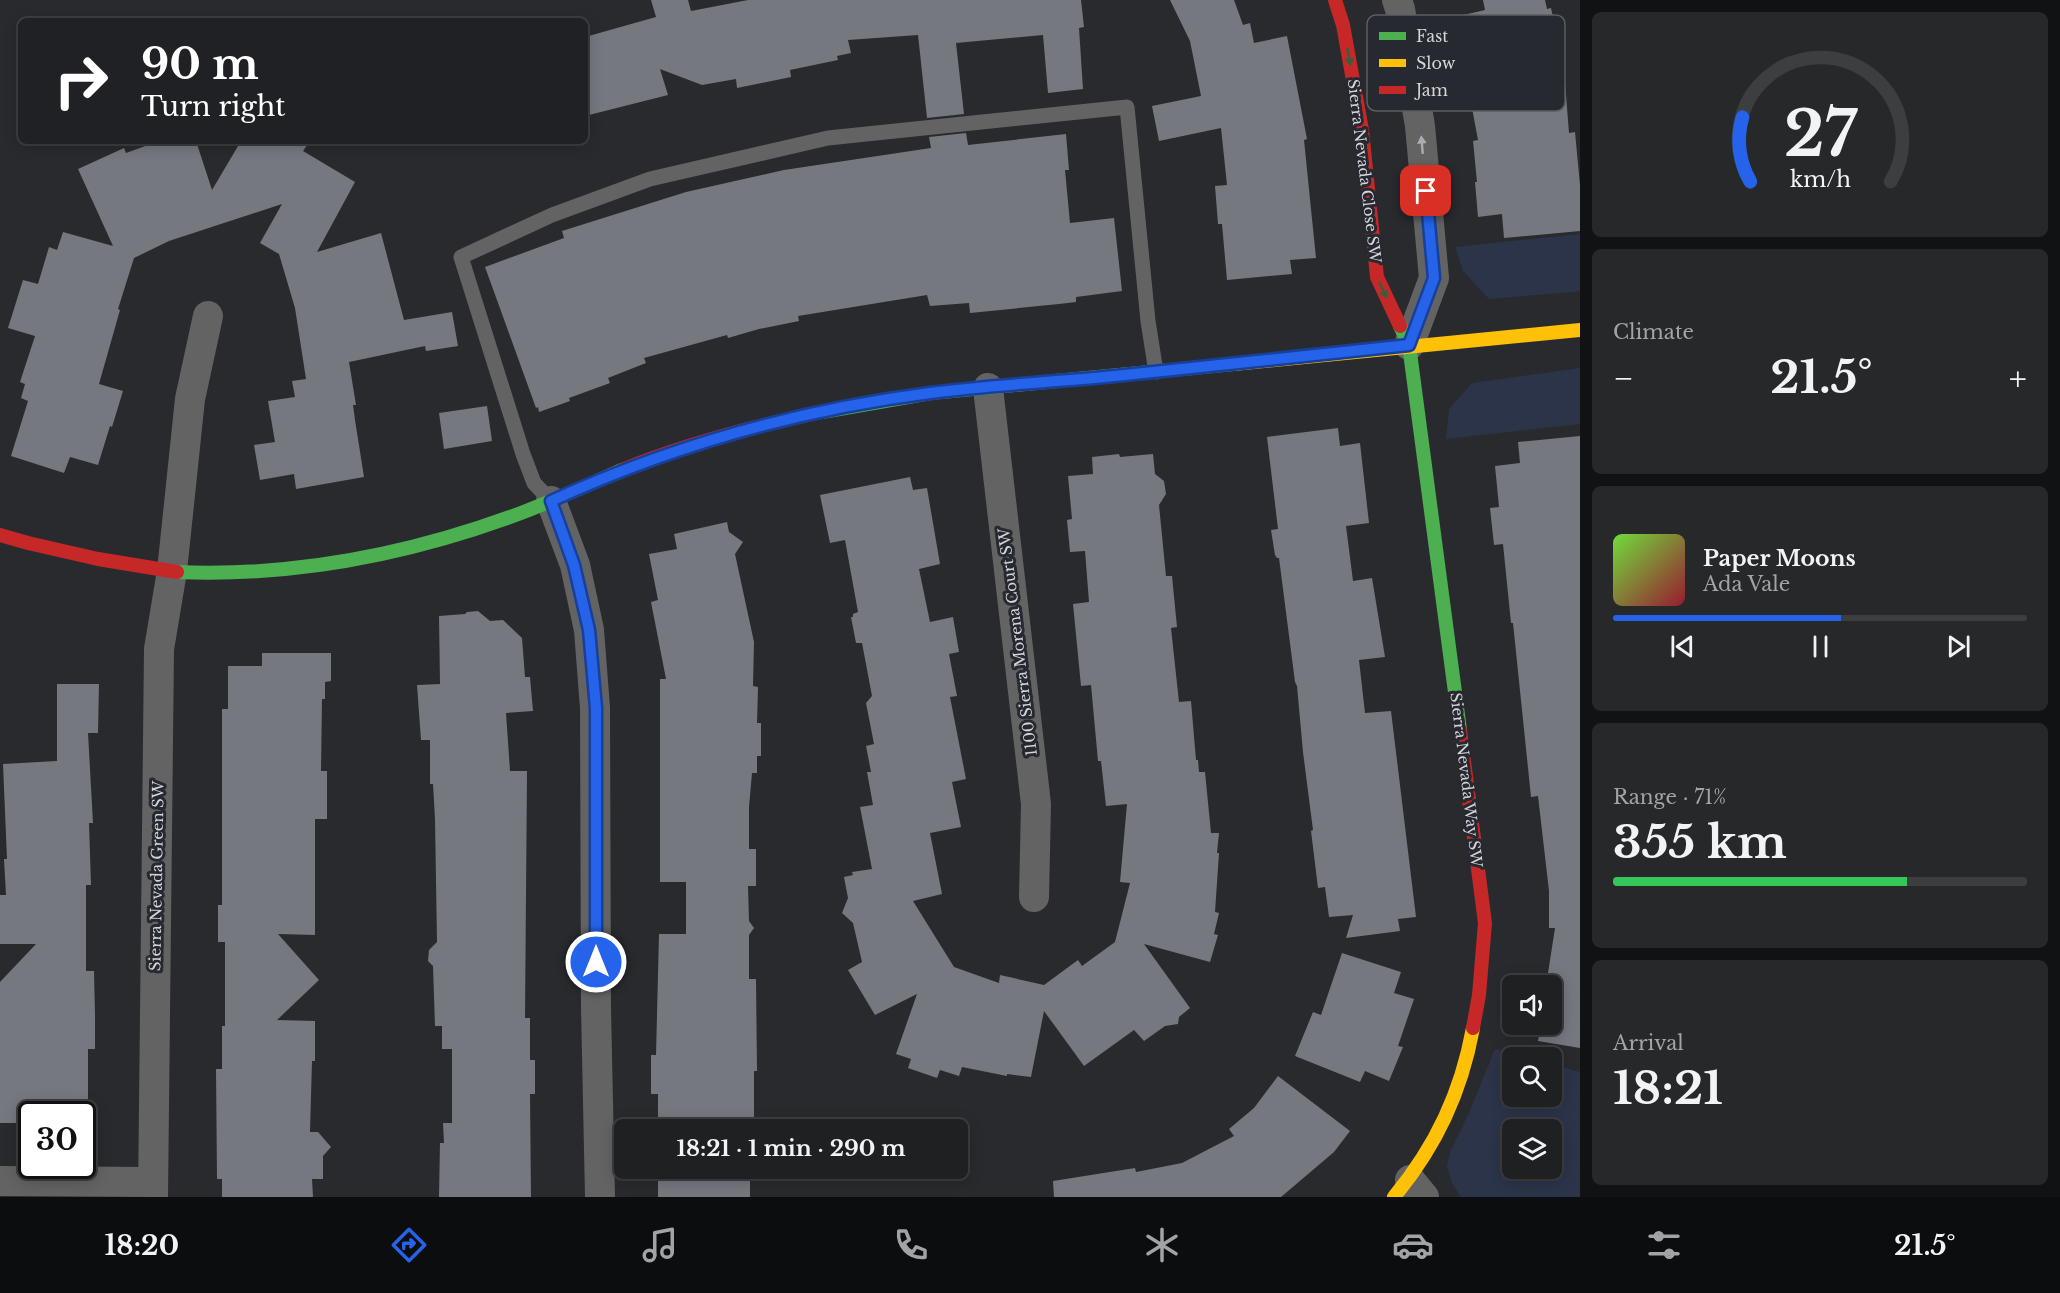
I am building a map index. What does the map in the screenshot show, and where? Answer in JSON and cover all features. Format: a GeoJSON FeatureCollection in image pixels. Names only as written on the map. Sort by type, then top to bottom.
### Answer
{"type":"FeatureCollection","features":[{"type":"Feature","properties":{"kind":"street","name":"Sierra Nevada Close SW"},"geometry":{"type":"LineString","coordinates":[[1335,0],[1343,25],[1362,130],[1377,277],[1409,345]]}},
{"type":"Feature","properties":{"kind":"street"},"geometry":{"type":"LineString","coordinates":[[1397,0],[1401,15]]}},
{"type":"Feature","properties":{"kind":"street"},"geometry":{"type":"LineString","coordinates":[[1409,345],[1434,278],[1417,111]]}},
{"type":"Feature","properties":{"kind":"street","name":"Sierra Nevada Green SW"},"geometry":{"type":"LineString","coordinates":[[0,1181],[153,1190],[159,649],[172,571],[190,399],[208,316]]}},
{"type":"Feature","properties":{"kind":"street"},"geometry":{"type":"LineString","coordinates":[[0,536],[105,561],[172,571],[258,572],[333,565],[433,543],[504,520],[602,477],[665,454],[782,420],[847,406],[931,393],[1580,330]]}},
{"type":"Feature","properties":{"kind":"street","name":"Sierra Nevada Way SW"},"geometry":{"type":"LineString","coordinates":[[1409,345],[1485,922],[1483,970],[1478,1009],[1465,1065],[1452,1100],[1409,1191]]}},
{"type":"Feature","properties":{"kind":"street","name":"1100 Sierra Morena Court SW"},"geometry":{"type":"LineString","coordinates":[[988,388],[1036,804],[1034,897]]}},
{"type":"Feature","properties":{"kind":"street"},"geometry":{"type":"LineString","coordinates":[[551,501],[574,565],[589,630],[596,708],[596,1008],[600,1197]]}},
{"type":"Feature","properties":{"kind":"lane"},"geometry":{"type":"LineString","coordinates":[[551,501],[534,483],[526,464],[461,257],[552,215],[650,179],[828,138],[1127,107],[1148,321],[1156,372]]}},
{"type":"Feature","properties":{"kind":"shaded area"},"geometry":{"type":"Polygon","coordinates":[[[1580,234],[1580,291],[1571,292],[1489,299],[1463,271],[1455,247],[1580,234]]]}},
{"type":"Feature","properties":{"kind":"shaded area"},"geometry":{"type":"Polygon","coordinates":[[[1580,368],[1580,424],[1446,439],[1449,409],[1472,383],[1580,368]]]}},
{"type":"Feature","properties":{"kind":"shaded area"},"geometry":{"type":"Polygon","coordinates":[[[1495,1049],[1502,1051],[1502,1107],[1562,1107],[1562,1067],[1580,1072],[1580,1197],[1461,1197],[1452,1183],[1447,1166],[1450,1152],[1495,1049]]]}},
{"type":"Feature","properties":{"kind":"building"},"geometry":{"type":"Polygon","coordinates":[[[651,0],[688,0],[691,11],[748,0],[1081,0],[1084,27],[1079,28],[1083,89],[1048,93],[1043,35],[956,43],[964,114],[927,118],[918,35],[848,40],[851,53],[837,56],[838,60],[790,70],[791,77],[737,88],[736,79],[702,85],[660,69],[668,95],[588,115],[588,36],[656,17],[651,0]]]}},
{"type":"Feature","properties":{"kind":"building"},"geometry":{"type":"Polygon","coordinates":[[[1170,0],[1234,0],[1243,25],[1250,23],[1254,43],[1287,36],[1307,139],[1304,140],[1316,258],[1290,260],[1292,274],[1227,280],[1222,224],[1218,224],[1215,186],[1227,185],[1221,128],[1159,141],[1152,106],[1201,96],[1190,41],[1170,0]]]}},
{"type":"Feature","properties":{"kind":"building"},"geometry":{"type":"Polygon","coordinates":[[[1483,0],[1545,0],[1547,9],[1551,8],[1552,15],[1464,15],[1485,10],[1483,0]]]}},
{"type":"Feature","properties":{"kind":"building"},"geometry":{"type":"Polygon","coordinates":[[[1565,82],[1569,133],[1575,132],[1580,185],[1580,231],[1504,238],[1502,214],[1478,217],[1473,141],[1478,140],[1473,111],[1565,111],[1565,82]]]}},
{"type":"Feature","properties":{"kind":"building"},"geometry":{"type":"Polygon","coordinates":[[[966,133],[968,145],[1066,134],[1069,170],[1065,170],[1070,223],[1114,218],[1122,291],[1076,297],[1076,302],[970,313],[969,303],[930,306],[927,295],[798,316],[799,321],[728,338],[727,335],[644,358],[646,363],[608,378],[610,383],[539,412],[538,407],[536,408],[485,267],[564,238],[562,231],[686,192],[784,170],[931,148],[929,137],[966,133]]]}},
{"type":"Feature","properties":{"kind":"building"},"geometry":{"type":"Polygon","coordinates":[[[151,144],[197,144],[212,190],[239,144],[308,144],[303,151],[355,182],[317,252],[381,233],[404,320],[452,312],[458,346],[426,351],[425,346],[349,362],[364,477],[296,489],[294,474],[260,480],[254,445],[275,442],[268,401],[295,397],[292,381],[306,379],[295,308],[279,254],[260,243],[282,204],[169,241],[134,258],[99,384],[123,391],[98,465],[70,457],[64,473],[11,456],[28,401],[21,398],[25,384],[20,382],[35,336],[8,328],[23,280],[38,284],[49,247],[57,250],[63,232],[113,246],[78,169],[124,148],[126,153],[151,144]]]}},
{"type":"Feature","properties":{"kind":"building"},"geometry":{"type":"Polygon","coordinates":[[[487,406],[492,441],[444,449],[439,413],[487,406]]]}},
{"type":"Feature","properties":{"kind":"building"},"geometry":{"type":"Polygon","coordinates":[[[1338,428],[1340,446],[1360,443],[1369,523],[1346,526],[1353,581],[1372,578],[1385,657],[1359,660],[1365,713],[1391,711],[1416,917],[1398,919],[1400,931],[1346,938],[1353,915],[1329,917],[1325,887],[1318,888],[1297,686],[1279,558],[1275,555],[1271,530],[1278,529],[1267,437],[1338,428]]]}},
{"type":"Feature","properties":{"kind":"building"},"geometry":{"type":"Polygon","coordinates":[[[1580,436],[1580,1048],[1538,1041],[1539,1035],[1562,1035],[1562,975],[1548,975],[1555,928],[1549,928],[1549,891],[1538,796],[1531,797],[1503,544],[1494,545],[1490,508],[1499,507],[1495,466],[1520,463],[1518,442],[1580,436]]]}},
{"type":"Feature","properties":{"kind":"building"},"geometry":{"type":"Polygon","coordinates":[[[1119,454],[1120,457],[1153,454],[1155,474],[1164,481],[1166,494],[1159,505],[1166,576],[1172,576],[1177,627],[1171,628],[1179,702],[1191,701],[1196,760],[1198,760],[1199,772],[1205,772],[1211,833],[1219,833],[1215,912],[1219,913],[1214,934],[1218,935],[1210,962],[1144,944],[1190,1008],[1179,1017],[1178,1024],[1165,1026],[1144,1041],[1134,1030],[1084,1066],[1044,1011],[1031,1077],[1007,1074],[1007,1076],[962,1067],[959,1076],[940,1070],[937,1078],[908,1068],[911,1059],[896,1054],[917,994],[875,1015],[848,970],[862,962],[853,923],[842,913],[848,898],[844,877],[853,875],[852,872],[872,869],[860,807],[873,805],[867,772],[871,772],[866,746],[874,744],[866,703],[872,696],[862,643],[856,643],[851,617],[858,612],[845,540],[830,543],[820,495],[910,477],[913,490],[927,488],[940,564],[919,569],[930,622],[953,617],[959,652],[949,654],[957,696],[950,697],[966,779],[952,782],[961,827],[930,833],[942,894],[913,901],[954,967],[999,983],[1000,975],[1044,985],[1078,960],[1082,966],[1115,942],[1130,883],[1120,882],[1127,804],[1106,806],[1101,761],[1098,761],[1091,685],[1081,686],[1073,604],[1089,602],[1085,551],[1070,552],[1067,520],[1072,519],[1068,476],[1093,474],[1092,457],[1119,454]]]}},
{"type":"Feature","properties":{"kind":"building"},"geometry":{"type":"Polygon","coordinates":[[[727,522],[729,532],[743,542],[735,554],[754,642],[753,686],[758,687],[757,723],[761,723],[761,756],[757,756],[757,773],[752,773],[749,807],[749,849],[756,849],[756,886],[748,886],[749,921],[754,928],[749,935],[749,979],[756,979],[757,1071],[754,1071],[754,1119],[658,1119],[658,1094],[651,1094],[651,1055],[656,1055],[659,934],[686,934],[686,882],[660,882],[660,679],[666,679],[651,602],[658,600],[649,554],[677,549],[674,534],[727,522]]]}},
{"type":"Feature","properties":{"kind":"building"},"geometry":{"type":"Polygon","coordinates":[[[478,611],[490,621],[503,620],[522,638],[525,677],[530,677],[533,711],[506,713],[510,771],[527,771],[525,1018],[530,1018],[530,1060],[535,1060],[535,1094],[530,1094],[531,1197],[439,1197],[440,1143],[444,1143],[443,1123],[452,1123],[452,1049],[442,1049],[442,1026],[435,1026],[433,966],[428,961],[429,950],[437,942],[435,819],[433,784],[430,784],[430,740],[421,740],[417,685],[440,684],[439,616],[478,611]]]}},
{"type":"Feature","properties":{"kind":"building"},"geometry":{"type":"Polygon","coordinates":[[[262,653],[331,653],[331,681],[325,682],[325,699],[322,699],[321,771],[327,771],[327,819],[315,819],[315,935],[278,934],[319,980],[277,1020],[315,1021],[310,1132],[318,1132],[331,1147],[323,1156],[323,1179],[312,1179],[313,1197],[222,1197],[222,1179],[217,1179],[216,1069],[222,1069],[222,1026],[225,1026],[225,942],[218,942],[218,905],[222,905],[222,709],[228,709],[228,666],[262,666],[262,653]]]}},
{"type":"Feature","properties":{"kind":"building"},"geometry":{"type":"Polygon","coordinates":[[[57,684],[99,684],[98,733],[88,733],[93,823],[89,823],[91,885],[86,885],[86,971],[94,971],[95,1049],[88,1049],[88,1101],[18,1101],[18,1123],[0,1123],[0,982],[36,944],[0,944],[0,895],[6,895],[4,859],[7,859],[3,764],[57,761],[57,684]]]}},
{"type":"Feature","properties":{"kind":"building"},"geometry":{"type":"Polygon","coordinates":[[[1342,953],[1401,972],[1394,993],[1414,999],[1398,1046],[1403,1047],[1389,1081],[1365,1071],[1360,1082],[1295,1056],[1313,1012],[1321,1015],[1342,953]]]}},
{"type":"Feature","properties":{"kind":"building"},"geometry":{"type":"Polygon","coordinates":[[[1278,1076],[1350,1131],[1334,1152],[1281,1197],[1054,1197],[1053,1181],[1135,1168],[1136,1172],[1182,1163],[1234,1136],[1229,1129],[1254,1108],[1278,1076]]]}},
{"type":"Feature","properties":{"kind":"building"},"geometry":{"type":"Polygon","coordinates":[[[658,1179],[750,1179],[750,1197],[658,1197],[658,1179]]]}},
{"type":"Feature","properties":{"kind":"traffic: fast"},"geometry":{"type":"LineString","coordinates":[[1400,326],[1409,345],[1460,730]]}},
{"type":"Feature","properties":{"kind":"traffic: fast"},"geometry":{"type":"LineString","coordinates":[[822,412],[931,393],[1234,364]]}},
{"type":"Feature","properties":{"kind":"traffic: fast"},"geometry":{"type":"LineString","coordinates":[[177,572],[265,571],[352,560],[395,551],[479,528],[559,498],[622,470]]}},
{"type":"Feature","properties":{"kind":"traffic: slow"},"geometry":{"type":"LineString","coordinates":[[1234,364],[1580,330]]}},
{"type":"Feature","properties":{"kind":"traffic: slow"},"geometry":{"type":"LineString","coordinates":[[1394,1197],[1422,1158],[1445,1118],[1462,1075],[1473,1028]]}},
{"type":"Feature","properties":{"kind":"traffic: jam"},"geometry":{"type":"LineString","coordinates":[[1335,0],[1343,25],[1362,130],[1377,277],[1400,326]]}},
{"type":"Feature","properties":{"kind":"traffic: jam"},"geometry":{"type":"LineString","coordinates":[[622,470],[720,436],[822,412]]}},
{"type":"Feature","properties":{"kind":"traffic: jam"},"geometry":{"type":"LineString","coordinates":[[0,535],[98,559],[177,572]]}},
{"type":"Feature","properties":{"kind":"traffic: jam"},"geometry":{"type":"LineString","coordinates":[[1460,730],[1485,923],[1479,995],[1473,1028]]}},
{"type":"Feature","properties":{"kind":"route"},"geometry":{"type":"LineString","coordinates":[[596,962],[596,708],[589,630],[574,565],[551,501],[602,477],[665,454],[782,420],[847,406],[931,393],[1409,345],[1434,278],[1426,191]]}}]}
